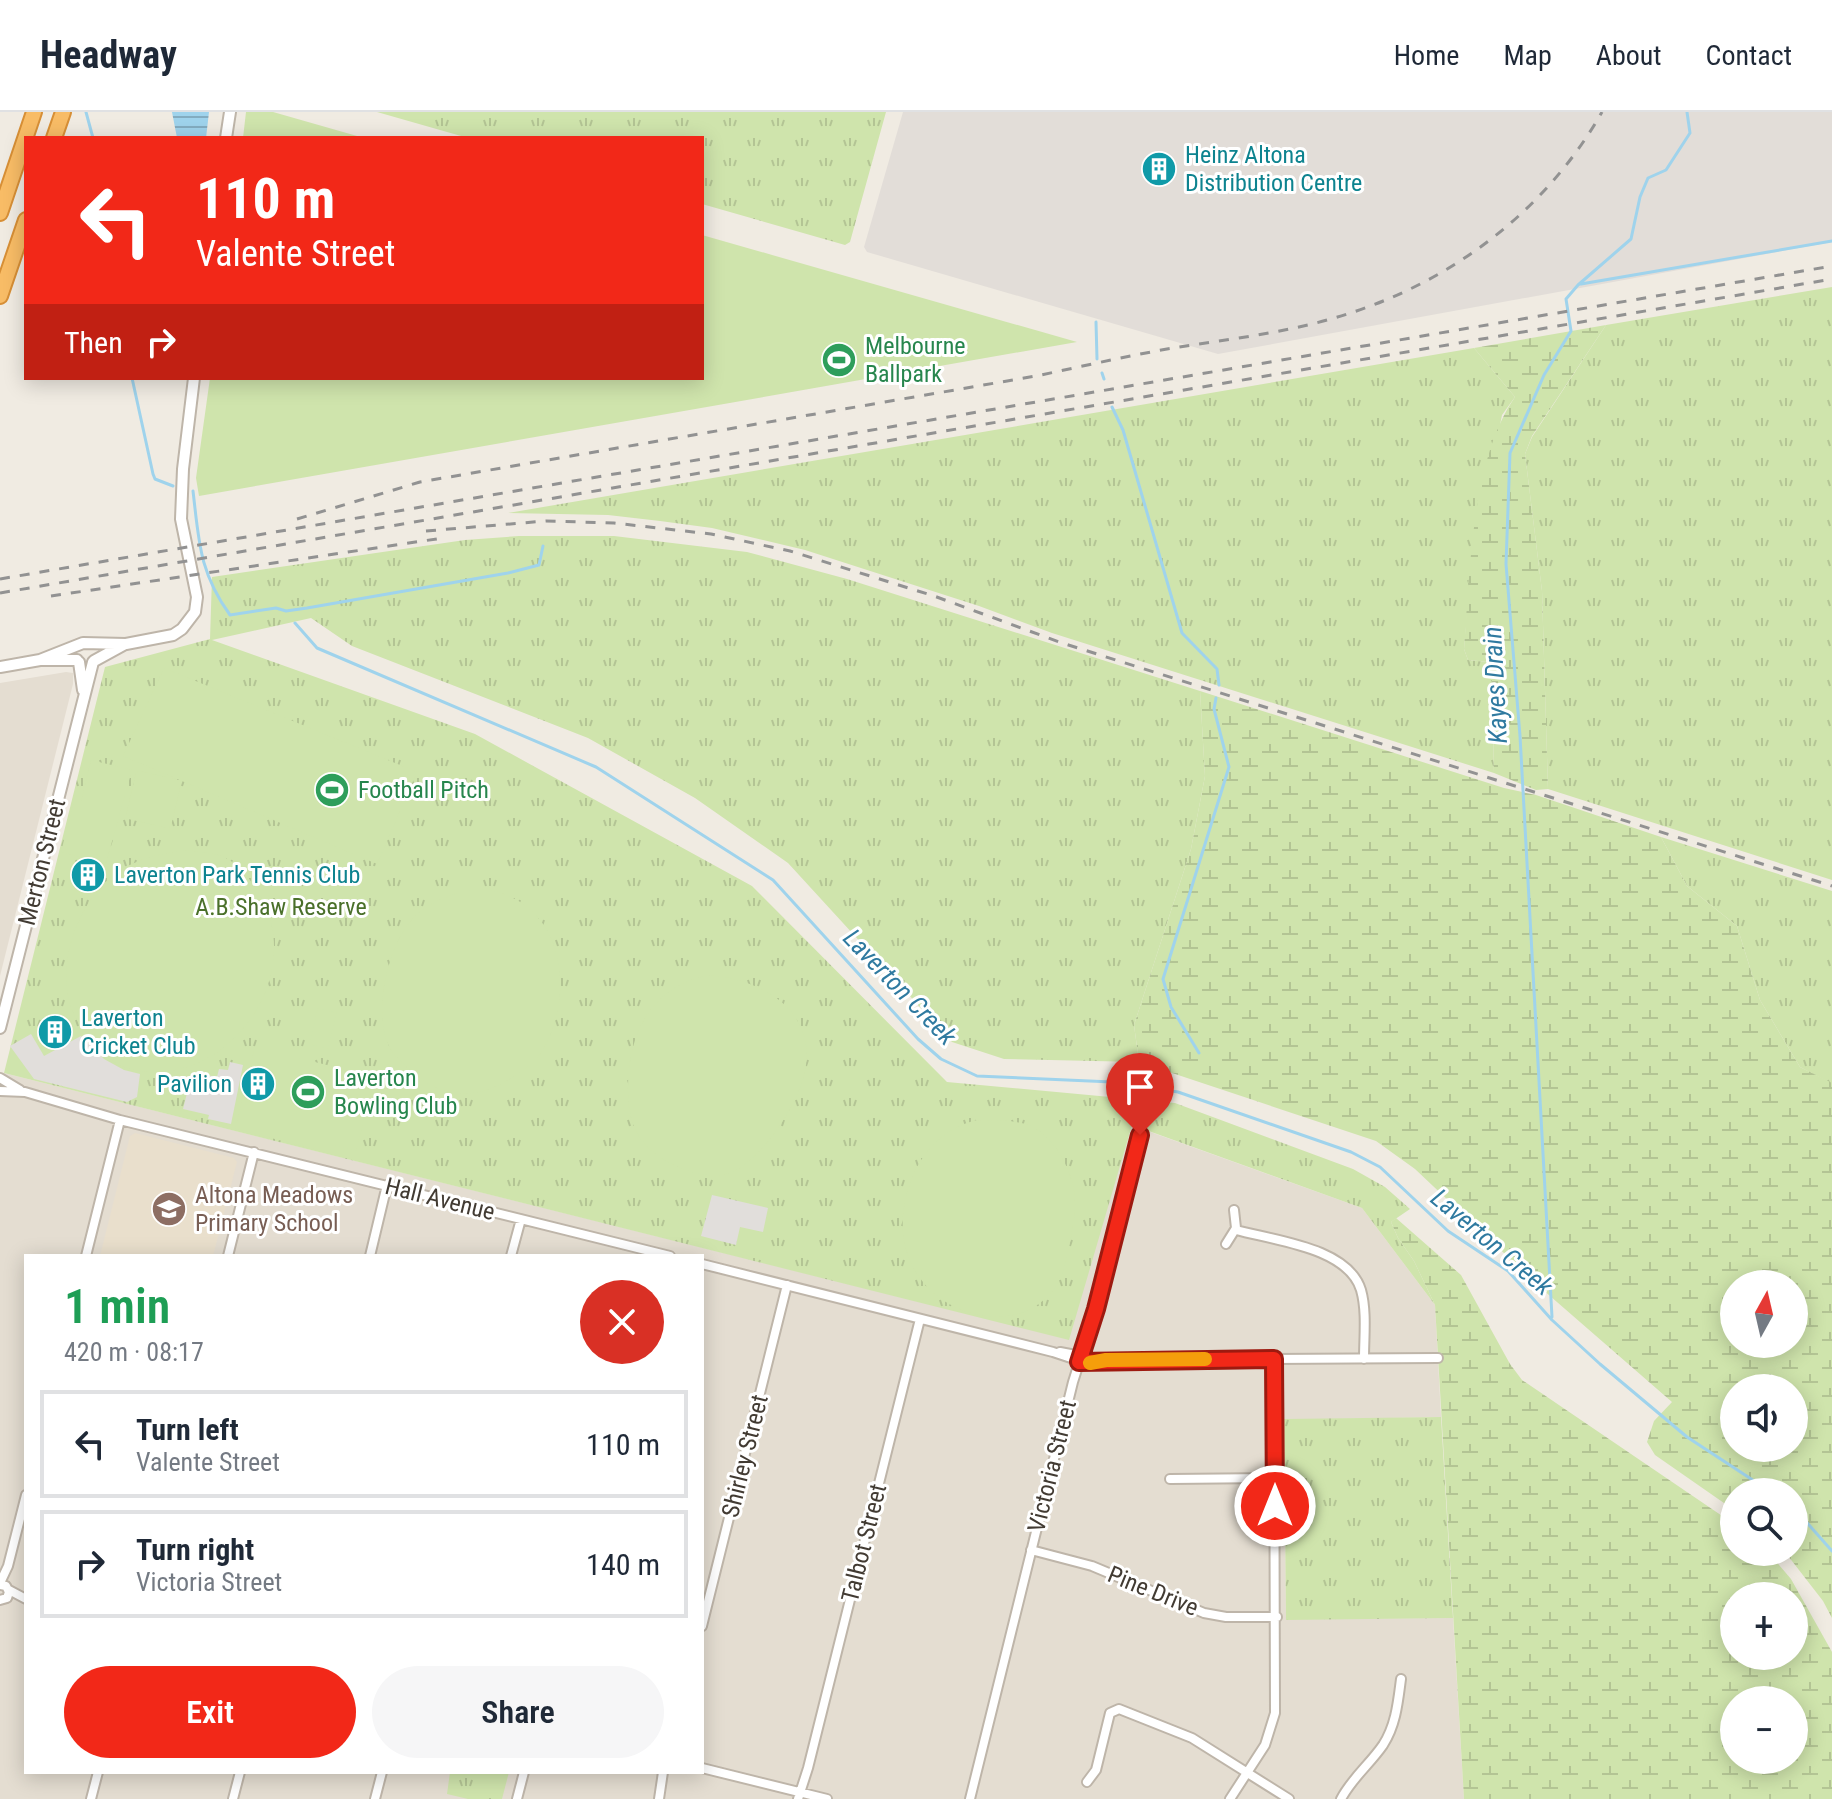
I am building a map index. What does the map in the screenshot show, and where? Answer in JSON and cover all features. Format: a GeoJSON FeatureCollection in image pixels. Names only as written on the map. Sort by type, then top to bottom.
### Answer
{"type":"FeatureCollection","features":[{"type":"Feature","properties":{"kind":"highway"},"geometry":{"type":"LineString","coordinates":[[26,136],[34,112]]}},
{"type":"Feature","properties":{"kind":"highway"},"geometry":{"type":"LineString","coordinates":[[55,136],[63,112]]}},
{"type":"Feature","properties":{"kind":"highway"},"geometry":{"type":"LineString","coordinates":[[0,213],[24,142]]}},
{"type":"Feature","properties":{"kind":"highway"},"geometry":{"type":"LineString","coordinates":[[0,296],[24,226]]}},
{"type":"Feature","properties":{"kind":"street"},"geometry":{"type":"LineString","coordinates":[[226,136],[230,112]]}},
{"type":"Feature","properties":{"kind":"street"},"geometry":{"type":"LineString","coordinates":[[0,667],[40,660],[85,644],[126,644],[173,635],[195,612],[196,589],[181,519],[194,380]]}},
{"type":"Feature","properties":{"kind":"street"},"geometry":{"type":"LineString","coordinates":[[78,661],[75,654],[85,644]]}},
{"type":"Feature","properties":{"kind":"street"},"geometry":{"type":"LineString","coordinates":[[85,644],[97,651],[93,661]]}},
{"type":"Feature","properties":{"kind":"street"},"geometry":{"type":"LineString","coordinates":[[40,660],[88,664],[126,644]]}},
{"type":"Feature","properties":{"kind":"street","name":"Merton Street"},"geometry":{"type":"LineString","coordinates":[[78,661],[83,696]]}},
{"type":"Feature","properties":{"kind":"street","name":"Merton Street"},"geometry":{"type":"LineString","coordinates":[[0,1028],[93,661]]}},
{"type":"Feature","properties":{"kind":"street","name":"Hall Avenue"},"geometry":{"type":"LineString","coordinates":[[0,1078],[25,1092],[120,1120],[654,1254]]}},
{"type":"Feature","properties":{"kind":"street","name":"Hall Avenue"},"geometry":{"type":"LineString","coordinates":[[0,1091],[25,1092]]}},
{"type":"Feature","properties":{"kind":"street"},"geometry":{"type":"LineString","coordinates":[[86,1254],[120,1120]]}},
{"type":"Feature","properties":{"kind":"street","name":"Victoria Street"},"geometry":{"type":"LineString","coordinates":[[970,1799],[1080,1358],[1096,1309],[1140,1135]]}},
{"type":"Feature","properties":{"kind":"street"},"geometry":{"type":"LineString","coordinates":[[228,1254],[254,1152]]}},
{"type":"Feature","properties":{"kind":"street"},"geometry":{"type":"LineString","coordinates":[[370,1254],[387,1185]]}},
{"type":"Feature","properties":{"kind":"street"},"geometry":{"type":"LineString","coordinates":[[1226,1244],[1236,1230],[1234,1210]]}},
{"type":"Feature","properties":{"kind":"street"},"geometry":{"type":"LineString","coordinates":[[512,1254],[521,1219]]}},
{"type":"Feature","properties":{"kind":"street"},"geometry":{"type":"LineString","coordinates":[[1236,1230],[1325,1254],[1351,1272],[1363,1300],[1364,1359]]}},
{"type":"Feature","properties":{"kind":"street"},"geometry":{"type":"LineString","coordinates":[[704,1264],[1080,1358],[1089,1364],[1106,1360],[1438,1358]]}},
{"type":"Feature","properties":{"kind":"street","name":"Shirley Street"},"geometry":{"type":"LineString","coordinates":[[704,1618],[787,1285]]}},
{"type":"Feature","properties":{"kind":"street","name":"Talbot Street"},"geometry":{"type":"LineString","coordinates":[[802,1796],[920,1319]]}},
{"type":"Feature","properties":{"kind":"street"},"geometry":{"type":"LineString","coordinates":[[1230,1799],[1265,1745],[1275,1713],[1274,1359]]}},
{"type":"Feature","properties":{"kind":"street"},"geometry":{"type":"LineString","coordinates":[[1170,1479],[1275,1478]]}},
{"type":"Feature","properties":{"kind":"street"},"geometry":{"type":"LineString","coordinates":[[0,1609],[24,1503]]}},
{"type":"Feature","properties":{"kind":"street","name":"Pine Drive"},"geometry":{"type":"LineString","coordinates":[[1031,1550],[1105,1571],[1204,1613],[1226,1617],[1277,1617]]}},
{"type":"Feature","properties":{"kind":"street"},"geometry":{"type":"LineString","coordinates":[[4,1592],[24,1598]]}},
{"type":"Feature","properties":{"kind":"street"},"geometry":{"type":"LineString","coordinates":[[1341,1799],[1350,1782],[1382,1747],[1391,1730],[1401,1679]]}},
{"type":"Feature","properties":{"kind":"street"},"geometry":{"type":"LineString","coordinates":[[1087,1782],[1096,1770],[1110,1713],[1119,1709],[1192,1738],[1289,1799]]}},
{"type":"Feature","properties":{"kind":"street"},"geometry":{"type":"LineString","coordinates":[[704,1769],[802,1796],[827,1799]]}},
{"type":"Feature","properties":{"kind":"street"},"geometry":{"type":"LineString","coordinates":[[91,1799],[97,1774]]}},
{"type":"Feature","properties":{"kind":"street"},"geometry":{"type":"LineString","coordinates":[[233,1799],[239,1774]]}},
{"type":"Feature","properties":{"kind":"street"},"geometry":{"type":"LineString","coordinates":[[375,1799],[381,1774]]}},
{"type":"Feature","properties":{"kind":"street"},"geometry":{"type":"LineString","coordinates":[[517,1799],[523,1774]]}},
{"type":"Feature","properties":{"kind":"street"},"geometry":{"type":"LineString","coordinates":[[659,1799],[665,1775]]}},
{"type":"Feature","properties":{"kind":"shaded area"},"geometry":{"type":"Polygon","coordinates":[[[903,112],[1832,112],[1832,242],[1218,354],[867,252],[864,247],[903,112]]]}},
{"type":"Feature","properties":{"kind":"shaded area"},"geometry":{"type":"Polygon","coordinates":[[[73,673],[73,684],[0,976],[0,683],[73,673]]]}},
{"type":"Feature","properties":{"kind":"shaded area"},"geometry":{"type":"Polygon","coordinates":[[[31,1034],[44,1056],[81,1036],[104,1059],[124,1070],[140,1074],[137,1097],[127,1102],[34,1079],[10,1046],[31,1034]]]}},
{"type":"Feature","properties":{"kind":"shaded area"},"geometry":{"type":"Polygon","coordinates":[[[230,1062],[243,1065],[231,1124],[183,1109],[189,1085],[203,1088],[206,1075],[217,1077],[219,1069],[228,1070],[230,1062]]]}},
{"type":"Feature","properties":{"kind":"shaded area"},"geometry":{"type":"Polygon","coordinates":[[[4,1073],[1068,1339],[1131,1125],[1362,1208],[1435,1305],[1441,1417],[1284,1420],[1286,1619],[1453,1618],[1464,1799],[0,1799],[0,1090],[4,1073]]]}},
{"type":"Feature","properties":{"kind":"shaded area","name":"Altona Meadows Primary School"},"geometry":{"type":"Polygon","coordinates":[[[135,1133],[234,1158],[237,1162],[214,1254],[100,1254],[130,1136],[135,1133]]]}},
{"type":"Feature","properties":{"kind":"shaded area"},"geometry":{"type":"Polygon","coordinates":[[[712,1195],[768,1208],[763,1232],[740,1227],[736,1245],[701,1236],[712,1195]]]}},
{"type":"Feature","properties":{"kind":"green space"},"geometry":{"type":"Polygon","coordinates":[[[246,112],[273,112],[357,136],[243,136],[246,112]]]}},
{"type":"Feature","properties":{"kind":"green space"},"geometry":{"type":"Polygon","coordinates":[[[377,112],[886,112],[850,242],[845,245],[704,205],[704,136],[461,136],[377,112]]]}},
{"type":"Feature","properties":{"kind":"green space","name":"Melbourne Ballpark"},"geometry":{"type":"Polygon","coordinates":[[[704,236],[1077,342],[199,496],[196,478],[210,380],[704,380],[704,236]]]}},
{"type":"Feature","properties":{"kind":"green space"},"geometry":{"type":"Polygon","coordinates":[[[1832,287],[1832,880],[1548,789],[1542,591],[1525,454],[1532,437],[1606,325],[1832,287]]]}},
{"type":"Feature","properties":{"kind":"green space"},"geometry":{"type":"Polygon","coordinates":[[[1606,325],[1532,436],[1525,454],[1542,591],[1548,789],[1536,790],[1494,773],[1492,680],[1488,662],[1468,660],[1464,649],[1471,552],[1481,484],[1500,423],[1515,397],[1474,348],[1606,325]]]}},
{"type":"Feature","properties":{"kind":"green space"},"geometry":{"type":"Polygon","coordinates":[[[1474,348],[1515,397],[1502,415],[1471,570],[1464,649],[1468,660],[1488,662],[1492,680],[1494,773],[1052,633],[805,550],[712,528],[660,521],[608,515],[508,513],[1474,348]]]}},
{"type":"Feature","properties":{"kind":"green space","name":"A.B.Shaw Reserve"},"geometry":{"type":"Polygon","coordinates":[[[519,536],[614,536],[747,552],[847,579],[1200,691],[1205,776],[1191,849],[1134,1025],[1139,1062],[1004,1059],[952,1042],[788,863],[695,798],[588,738],[352,646],[311,618],[212,640],[475,734],[752,886],[947,1082],[1175,1103],[1353,1169],[1385,1187],[1410,1209],[1391,1222],[1435,1305],[1362,1208],[1132,1125],[1069,1340],[4,1073],[105,667],[210,639],[212,577],[465,540],[519,536]]]}},
{"type":"Feature","properties":{"kind":"green space"},"geometry":{"type":"Polygon","coordinates":[[[164,668],[417,772],[377,864],[123,756],[164,668]]]}},
{"type":"Feature","properties":{"kind":"green space"},"geometry":{"type":"Polygon","coordinates":[[[1200,691],[1661,837],[1687,886],[1737,926],[1760,1000],[1800,1067],[1832,1083],[1832,1618],[1796,1566],[1808,1566],[1808,1478],[1720,1478],[1720,1500],[1655,1455],[1647,1442],[1654,1421],[1672,1402],[1542,1289],[1415,1169],[1376,1141],[1139,1062],[1134,1025],[1191,849],[1205,776],[1200,691]]]}},
{"type":"Feature","properties":{"kind":"green space"},"geometry":{"type":"Polygon","coordinates":[[[91,760],[132,770],[106,863],[61,852],[73,804],[80,805],[91,760]]]}},
{"type":"Feature","properties":{"kind":"green space"},"geometry":{"type":"Polygon","coordinates":[[[139,771],[179,780],[181,784],[168,828],[128,819],[126,815],[139,771]]]}},
{"type":"Feature","properties":{"kind":"green space"},"geometry":{"type":"Polygon","coordinates":[[[1661,837],[1832,891],[1832,1084],[1800,1067],[1760,1000],[1737,926],[1687,886],[1661,837]]]}},
{"type":"Feature","properties":{"kind":"green space"},"geometry":{"type":"Polygon","coordinates":[[[190,850],[226,858],[242,871],[259,893],[272,927],[274,956],[268,985],[256,1011],[238,1035],[215,1054],[189,1066],[160,1072],[129,1069],[102,1053],[77,1020],[69,1002],[66,981],[72,938],[92,898],[105,882],[121,870],[146,858],[190,850]]]}},
{"type":"Feature","properties":{"kind":"green space"},"geometry":{"type":"Polygon","coordinates":[[[468,890],[498,892],[521,902],[538,918],[558,958],[560,982],[553,1029],[537,1058],[494,1087],[463,1093],[448,1092],[434,1086],[420,1078],[394,1054],[386,1040],[382,1002],[390,961],[407,925],[430,905],[468,890]]]}},
{"type":"Feature","properties":{"kind":"green space"},"geometry":{"type":"Polygon","coordinates":[[[710,975],[757,987],[783,1004],[802,1029],[807,1058],[802,1084],[784,1120],[754,1157],[742,1167],[721,1175],[689,1171],[651,1150],[634,1126],[628,1099],[632,1051],[646,1016],[672,990],[710,975]]]}},
{"type":"Feature","properties":{"kind":"green space"},"geometry":{"type":"Polygon","coordinates":[[[318,1008],[337,1013],[328,1049],[309,1044],[318,1008]]]}},
{"type":"Feature","properties":{"kind":"green space","name":"Laverton Bowling Club"},"geometry":{"type":"Polygon","coordinates":[[[255,1047],[375,1077],[356,1151],[332,1145],[330,1153],[235,1129],[255,1047]]]}},
{"type":"Feature","properties":{"kind":"green space"},"geometry":{"type":"Polygon","coordinates":[[[977,1120],[1018,1122],[1040,1132],[1064,1160],[1073,1184],[1074,1214],[1066,1261],[1050,1293],[1024,1312],[993,1317],[960,1310],[932,1291],[911,1262],[903,1224],[917,1167],[938,1140],[956,1128],[977,1120]]]}},
{"type":"Feature","properties":{"kind":"green space"},"geometry":{"type":"Polygon","coordinates":[[[1396,1218],[1461,1275],[1522,1380],[1720,1514],[1720,1566],[1780,1566],[1791,1579],[1793,1582],[1720,1582],[1720,1670],[1808,1670],[1808,1609],[1832,1652],[1832,1799],[1464,1799],[1435,1305],[1414,1261],[1391,1222],[1396,1218]]]}},
{"type":"Feature","properties":{"kind":"green space"},"geometry":{"type":"Polygon","coordinates":[[[1441,1417],[1453,1618],[1286,1620],[1284,1419],[1441,1417]]]}},
{"type":"Feature","properties":{"kind":"green space"},"geometry":{"type":"Polygon","coordinates":[[[450,1774],[508,1774],[502,1799],[468,1799],[447,1794],[450,1774]]]}},
{"type":"Feature","properties":{"kind":"water"},"geometry":{"type":"Polygon","coordinates":[[[172,112],[209,112],[206,136],[177,136],[172,112]]]}},
{"type":"Feature","properties":{"kind":"waterway","name":"Laverton Creek"},"geometry":{"type":"LineString","coordinates":[[86,112],[92,136]]}},
{"type":"Feature","properties":{"kind":"waterway","name":"Kayes Drain"},"geometry":{"type":"LineString","coordinates":[[1552,1317],[1520,736],[1506,564],[1510,453],[1544,375],[1571,331],[1566,299],[1631,239],[1640,197],[1648,178],[1666,170],[1690,133],[1687,112]]}},
{"type":"Feature","properties":{"kind":"waterway"},"geometry":{"type":"LineString","coordinates":[[1581,284],[1832,241]]}},
{"type":"Feature","properties":{"kind":"waterway"},"geometry":{"type":"LineString","coordinates":[[1096,322],[1097,359]]}},
{"type":"Feature","properties":{"kind":"waterway"},"geometry":{"type":"LineString","coordinates":[[1102,373],[1104,379]]}},
{"type":"Feature","properties":{"kind":"waterway","name":"Laverton Creek"},"geometry":{"type":"LineString","coordinates":[[132,380],[153,474],[155,479],[173,486]]}},
{"type":"Feature","properties":{"kind":"waterway"},"geometry":{"type":"LineString","coordinates":[[1112,407],[1123,430],[1182,633],[1217,669],[1219,685]]}},
{"type":"Feature","properties":{"kind":"waterway"},"geometry":{"type":"LineString","coordinates":[[193,491],[206,570],[230,615],[276,608],[286,611],[307,608],[508,573],[539,565],[543,546]]}},
{"type":"Feature","properties":{"kind":"waterway","name":"Laverton Creek"},"geometry":{"type":"LineString","coordinates":[[295,623],[317,648],[596,767],[773,880],[918,1039],[941,1059],[977,1076],[1112,1082],[1178,1092],[1351,1152],[1380,1167],[1448,1231],[1508,1271],[1552,1320],[1600,1364],[1687,1437],[1750,1478]]}},
{"type":"Feature","properties":{"kind":"waterway"},"geometry":{"type":"LineString","coordinates":[[1199,1053],[1171,1007],[1163,979],[1229,767],[1214,709],[1216,698]]}},
{"type":"Feature","properties":{"kind":"waterway","name":"Laverton Creek"},"geometry":{"type":"LineString","coordinates":[[1808,1524],[1832,1551]]}},
{"type":"Feature","properties":{"kind":"railway"},"geometry":{"type":"LineString","coordinates":[[297,519],[420,482],[1036,376],[1334,318],[1415,287],[1453,266],[1488,241],[1521,214],[1551,183],[1602,112]]}},
{"type":"Feature","properties":{"kind":"railway"},"geometry":{"type":"LineString","coordinates":[[0,579],[1832,266]]}},
{"type":"Feature","properties":{"kind":"railway"},"geometry":{"type":"LineString","coordinates":[[0,593],[1832,279]]}},
{"type":"Feature","properties":{"kind":"railway"},"geometry":{"type":"LineString","coordinates":[[426,531],[546,521],[614,523],[711,534],[790,551],[934,596],[1062,643],[1832,886]]}},
{"type":"Feature","properties":{"kind":"railway"},"geometry":{"type":"LineString","coordinates":[[51,596],[443,538]]}},
{"type":"Feature","properties":{"kind":"slow traffic"},"geometry":{"type":"LineString","coordinates":[[1090,1363],[1106,1360],[1205,1359]]}},
{"type":"Feature","properties":{"kind":"place","name":"Heinz Altona Distribution Centre"},"geometry":{"type":"Point","coordinates":[1159,169]}},
{"type":"Feature","properties":{"kind":"place","name":"Melbourne Ballpark"},"geometry":{"type":"Point","coordinates":[839,360]}},
{"type":"Feature","properties":{"kind":"place","name":"Football Pitch"},"geometry":{"type":"Point","coordinates":[332,790]}},
{"type":"Feature","properties":{"kind":"place","name":"Laverton Park Tennis Club"},"geometry":{"type":"Point","coordinates":[88,875]}},
{"type":"Feature","properties":{"kind":"place","name":"Laverton Cricket Club"},"geometry":{"type":"Point","coordinates":[55,1032]}},
{"type":"Feature","properties":{"kind":"place","name":"Pavilion"},"geometry":{"type":"Point","coordinates":[258,1084]}},
{"type":"Feature","properties":{"kind":"place","name":"Laverton Bowling Club"},"geometry":{"type":"Point","coordinates":[308,1092]}},
{"type":"Feature","properties":{"kind":"place","name":"Altona Meadows Primary School"},"geometry":{"type":"Point","coordinates":[169,1209]}},
{"type":"Feature","properties":{"kind":"route"},"geometry":{"type":"LineString","coordinates":[[1140,1135],[1096,1309],[1079,1362],[1274,1359],[1275,1506]]}}]}
